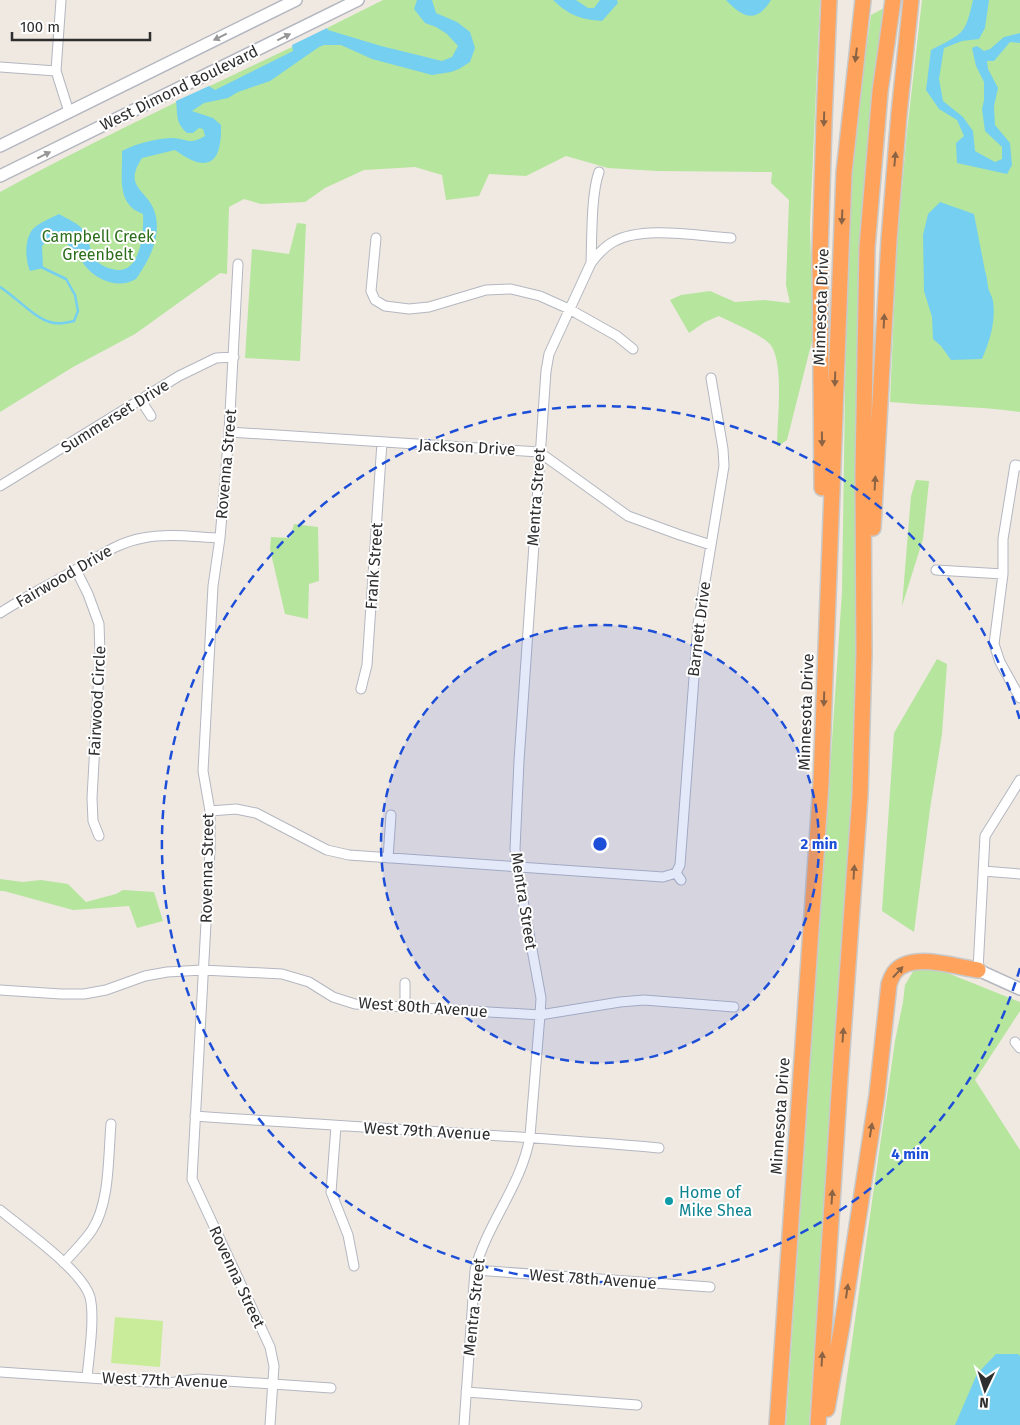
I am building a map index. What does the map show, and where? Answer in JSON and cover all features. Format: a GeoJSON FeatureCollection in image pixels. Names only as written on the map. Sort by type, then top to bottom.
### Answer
{"type":"FeatureCollection","features":[{"type":"Feature","properties":{"kind":"highway"},"geometry":{"type":"LineString","coordinates":[[825,672],[822,571],[820,254],[829,0]]}},
{"type":"Feature","properties":{"kind":"highway","name":"Minnesota Drive"},"geometry":{"type":"LineString","coordinates":[[777,1425],[820,793],[844,173],[863,3]]}},
{"type":"Feature","properties":{"kind":"highway"},"geometry":{"type":"LineString","coordinates":[[864,654],[863,473],[867,248],[880,92],[893,4]]}},
{"type":"Feature","properties":{"kind":"highway"},"geometry":{"type":"LineString","coordinates":[[818,1425],[860,795],[864,654],[890,230],[910,7]]}},
{"type":"Feature","properties":{"kind":"highway"},"geometry":{"type":"LineString","coordinates":[[824,1425],[842,1325],[877,1095],[889,984],[894,974],[902,966],[916,962],[930,962],[978,970]]}},
{"type":"Feature","properties":{"kind":"main road","name":"West Dimond Boulevard"},"geometry":{"type":"LineString","coordinates":[[0,146],[296,0]]}},
{"type":"Feature","properties":{"kind":"main road","name":"West Dimond Boulevard"},"geometry":{"type":"LineString","coordinates":[[0,176],[358,0]]}},
{"type":"Feature","properties":{"kind":"main road"},"geometry":{"type":"LineString","coordinates":[[978,970],[1020,989]]}},
{"type":"Feature","properties":{"kind":"street"},"geometry":{"type":"LineString","coordinates":[[61,0],[56,71],[69,112]]}},
{"type":"Feature","properties":{"kind":"street"},"geometry":{"type":"LineString","coordinates":[[0,67],[56,71]]}},
{"type":"Feature","properties":{"kind":"street"},"geometry":{"type":"LineString","coordinates":[[591,263],[596,179],[599,172]]}},
{"type":"Feature","properties":{"kind":"street"},"geometry":{"type":"LineString","coordinates":[[591,263],[600,252],[613,242],[647,232],[731,238]]}},
{"type":"Feature","properties":{"kind":"street"},"geometry":{"type":"LineString","coordinates":[[376,238],[371,291],[372,302],[385,306],[409,309],[429,307],[486,290],[511,289],[540,296],[570,309],[617,336],[633,349]]}},
{"type":"Feature","properties":{"kind":"street","name":"Mentra Street"},"geometry":{"type":"LineString","coordinates":[[464,1425],[475,1270],[486,1236],[520,1172],[527,1154],[530,1136],[541,998],[515,849],[539,452],[549,354],[591,263]]}},
{"type":"Feature","properties":{"kind":"street","name":"Rovenna Street"},"geometry":{"type":"LineString","coordinates":[[238,264],[229,432],[220,538],[213,586],[203,771],[210,811],[210,850],[192,1179],[270,1347],[274,1366],[270,1425]]}},
{"type":"Feature","properties":{"kind":"street","name":"Summerset Drive"},"geometry":{"type":"LineString","coordinates":[[0,486],[179,376],[216,358],[234,356]]}},
{"type":"Feature","properties":{"kind":"street","name":"Barnett Drive"},"geometry":{"type":"LineString","coordinates":[[517,868],[663,878],[678,877],[698,624],[724,466],[711,378]]}},
{"type":"Feature","properties":{"kind":"street"},"geometry":{"type":"LineString","coordinates":[[140,399],[151,416]]}},
{"type":"Feature","properties":{"kind":"street","name":"Jackson Drive"},"geometry":{"type":"LineString","coordinates":[[229,432],[539,452],[628,516],[710,545]]}},
{"type":"Feature","properties":{"kind":"street","name":"Frank Street"},"geometry":{"type":"LineString","coordinates":[[362,688],[367,665],[382,442]]}},
{"type":"Feature","properties":{"kind":"street"},"geometry":{"type":"LineString","coordinates":[[1020,466],[1014,466],[1004,530],[1004,574],[994,644],[1000,662],[1020,698]]}},
{"type":"Feature","properties":{"kind":"street","name":"Fairwood Drive"},"geometry":{"type":"LineString","coordinates":[[0,613],[113,547],[142,538],[168,536],[220,538]]}},
{"type":"Feature","properties":{"kind":"street","name":"Fairwood Circle"},"geometry":{"type":"LineString","coordinates":[[76,570],[88,594],[99,624],[100,653],[92,798],[93,821],[99,836]]}},
{"type":"Feature","properties":{"kind":"street"},"geometry":{"type":"LineString","coordinates":[[936,570],[1004,574]]}},
{"type":"Feature","properties":{"kind":"street"},"geometry":{"type":"LineString","coordinates":[[978,970],[985,836],[1020,780]]}},
{"type":"Feature","properties":{"kind":"street"},"geometry":{"type":"LineString","coordinates":[[210,811],[236,809],[256,813],[327,850],[349,855],[517,868]]}},
{"type":"Feature","properties":{"kind":"street"},"geometry":{"type":"LineString","coordinates":[[388,858],[391,815]]}},
{"type":"Feature","properties":{"kind":"street"},"geometry":{"type":"LineString","coordinates":[[983,871],[1020,874]]}},
{"type":"Feature","properties":{"kind":"street","name":"West 80th Avenue"},"geometry":{"type":"LineString","coordinates":[[0,990],[84,994],[106,990],[145,976],[167,972],[203,970],[282,974],[309,982],[333,997],[355,1004],[540,1015],[644,1000],[734,1007]]}},
{"type":"Feature","properties":{"kind":"street"},"geometry":{"type":"LineString","coordinates":[[405,983],[405,1007]]}},
{"type":"Feature","properties":{"kind":"street","name":"West 79th Avenue"},"geometry":{"type":"LineString","coordinates":[[195,1116],[336,1126],[530,1136],[659,1148]]}},
{"type":"Feature","properties":{"kind":"street"},"geometry":{"type":"LineString","coordinates":[[64,1263],[92,1230],[99,1217],[105,1196],[111,1124]]}},
{"type":"Feature","properties":{"kind":"street"},"geometry":{"type":"LineString","coordinates":[[336,1126],[331,1192],[348,1236],[354,1266]]}},
{"type":"Feature","properties":{"kind":"street"},"geometry":{"type":"LineString","coordinates":[[0,1210],[64,1263],[86,1288],[92,1310],[87,1377]]}},
{"type":"Feature","properties":{"kind":"street","name":"West 78th Avenue"},"geometry":{"type":"LineString","coordinates":[[475,1270],[710,1287]]}},
{"type":"Feature","properties":{"kind":"street","name":"West 77th Avenue"},"geometry":{"type":"LineString","coordinates":[[0,1372],[168,1383],[198,1379],[331,1388]]}},
{"type":"Feature","properties":{"kind":"street"},"geometry":{"type":"LineString","coordinates":[[466,1392],[636,1404]]}},
{"type":"Feature","properties":{"kind":"green space","name":"Campbell Creek Greenbelt"},"geometry":{"type":"Polygon","coordinates":[[[383,0],[820,0],[810,225],[813,337],[787,440],[777,447],[779,381],[776,356],[772,347],[763,338],[719,316],[705,322],[689,333],[670,300],[681,295],[710,291],[735,302],[764,300],[790,303],[786,285],[789,200],[771,183],[772,172],[657,171],[608,168],[566,156],[526,176],[489,174],[479,196],[446,200],[442,175],[415,167],[364,170],[325,188],[305,202],[261,204],[244,199],[229,207],[227,274],[220,273],[135,334],[73,367],[0,412],[0,192],[122,129],[328,30],[327,28],[383,0]]]}},
{"type":"Feature","properties":{"kind":"green space"},"geometry":{"type":"Polygon","coordinates":[[[922,0],[1020,0],[1020,412],[988,408],[890,402],[897,242],[922,0]]]}},
{"type":"Feature","properties":{"kind":"green space"},"geometry":{"type":"Polygon","coordinates":[[[884,8],[860,336],[853,795],[809,1425],[786,1425],[842,592],[847,263],[853,146],[871,15],[884,8]]]}},
{"type":"Feature","properties":{"kind":"green space"},"geometry":{"type":"Polygon","coordinates":[[[297,223],[306,224],[300,361],[245,358],[252,249],[289,254],[297,223]]]}},
{"type":"Feature","properties":{"kind":"green space"},"geometry":{"type":"Polygon","coordinates":[[[916,480],[929,481],[923,539],[902,606],[911,496],[916,480]]]}},
{"type":"Feature","properties":{"kind":"green space"},"geometry":{"type":"Polygon","coordinates":[[[294,524],[318,527],[319,581],[309,584],[308,619],[285,614],[270,549],[271,537],[290,538],[294,524]]]}},
{"type":"Feature","properties":{"kind":"green space"},"geometry":{"type":"Polygon","coordinates":[[[937,659],[947,664],[942,734],[914,932],[882,911],[894,733],[937,659]]]}},
{"type":"Feature","properties":{"kind":"green space"},"geometry":{"type":"Polygon","coordinates":[[[0,879],[23,882],[41,880],[68,884],[86,902],[116,894],[123,890],[154,892],[163,921],[137,928],[129,906],[73,910],[0,891],[0,879]]]}},
{"type":"Feature","properties":{"kind":"green space"},"geometry":{"type":"Polygon","coordinates":[[[914,970],[940,970],[1020,1002],[1020,1011],[975,1080],[1020,1150],[1020,1425],[840,1425],[895,1041],[905,985],[914,970]]]}},
{"type":"Feature","properties":{"kind":"green space"},"geometry":{"type":"Polygon","coordinates":[[[115,1317],[163,1321],[160,1367],[111,1363],[115,1317]]]}},
{"type":"Feature","properties":{"kind":"water"},"geometry":{"type":"Polygon","coordinates":[[[417,0],[432,0],[436,13],[457,22],[470,32],[475,48],[470,62],[451,72],[432,75],[372,59],[341,45],[324,45],[319,47],[270,81],[238,92],[228,98],[204,103],[192,111],[213,118],[221,125],[219,149],[211,161],[204,163],[196,162],[175,150],[142,158],[136,169],[136,183],[153,208],[157,225],[152,250],[136,279],[123,283],[103,280],[86,267],[72,248],[53,234],[42,246],[43,268],[30,271],[26,249],[28,237],[34,228],[59,214],[82,228],[96,260],[101,264],[117,270],[125,269],[131,264],[136,258],[142,240],[143,214],[134,209],[124,196],[122,188],[122,151],[152,140],[176,138],[195,141],[205,136],[203,129],[199,128],[193,133],[187,133],[183,129],[178,118],[176,101],[209,86],[215,90],[293,51],[292,45],[327,28],[328,30],[381,46],[442,61],[452,57],[458,46],[447,34],[425,23],[414,9],[417,0]]]}},
{"type":"Feature","properties":{"kind":"water"},"geometry":{"type":"Polygon","coordinates":[[[553,0],[576,0],[588,8],[594,8],[600,0],[617,0],[618,3],[602,21],[576,16],[553,0]]]}},
{"type":"Feature","properties":{"kind":"water"},"geometry":{"type":"Polygon","coordinates":[[[726,0],[771,0],[760,13],[749,16],[738,11],[726,0]]]}},
{"type":"Feature","properties":{"kind":"water"},"geometry":{"type":"Polygon","coordinates":[[[973,0],[989,0],[985,28],[979,39],[962,41],[944,48],[939,79],[943,101],[963,117],[973,131],[975,151],[995,162],[1002,159],[1002,147],[985,131],[982,109],[984,82],[976,66],[972,48],[977,46],[984,51],[990,49],[1004,37],[1020,33],[1020,43],[1010,42],[994,61],[987,61],[988,69],[998,88],[994,106],[995,125],[1010,143],[1012,165],[1007,174],[957,163],[956,143],[964,136],[957,120],[939,109],[926,90],[931,50],[961,32],[968,21],[973,0]]]}},
{"type":"Feature","properties":{"kind":"water"},"geometry":{"type":"Polygon","coordinates":[[[940,202],[974,214],[988,288],[994,308],[992,330],[982,359],[951,360],[941,346],[933,339],[932,317],[924,291],[923,235],[928,214],[940,202]]]}},
{"type":"Feature","properties":{"kind":"water"},"geometry":{"type":"Polygon","coordinates":[[[996,1354],[1018,1354],[1020,1356],[1020,1425],[955,1425],[977,1374],[996,1354]]]}},
{"type":"Feature","properties":{"kind":"waterway"},"geometry":{"type":"LineString","coordinates":[[0,287],[44,319],[53,323],[74,321],[78,311],[75,295],[66,279],[39,266]]}},
{"type":"Feature","properties":{"kind":"place","name":"Home of Mike Shea"},"geometry":{"type":"Point","coordinates":[669,1201]}}]}
